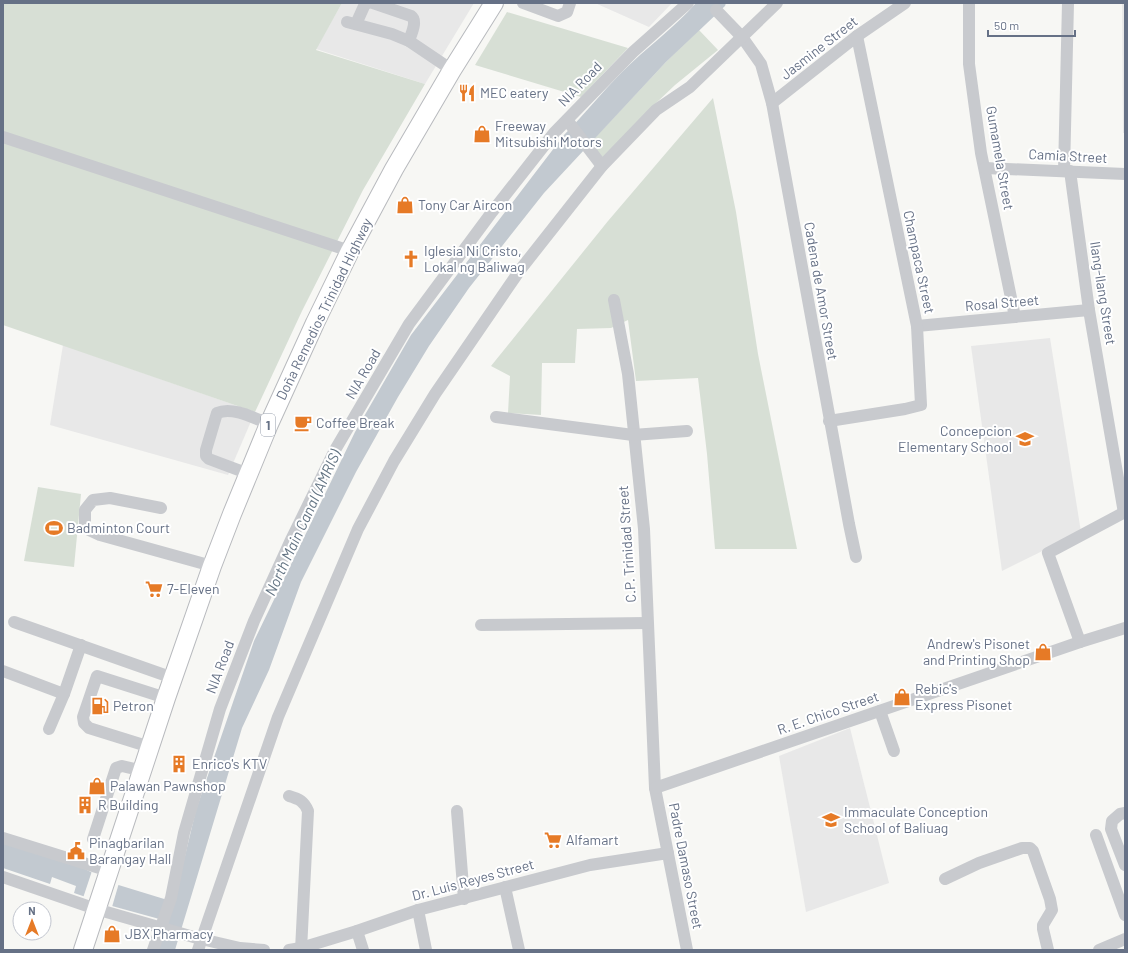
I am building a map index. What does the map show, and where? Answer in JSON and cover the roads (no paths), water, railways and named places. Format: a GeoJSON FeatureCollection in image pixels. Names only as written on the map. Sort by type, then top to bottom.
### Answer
{"type":"FeatureCollection","features":[{"type":"Feature","properties":{"kind":"highway","name":"Doña Remedios Trinidad Highway"},"geometry":{"type":"LineString","coordinates":[[83,950],[166,698],[212,566],[269,424],[314,323],[350,251],[394,169],[452,70],[494,3]]}},
{"type":"Feature","properties":{"kind":"street"},"geometry":{"type":"LineString","coordinates":[[368,3],[365,4],[352,23],[392,34],[409,41],[452,70]]}},
{"type":"Feature","properties":{"kind":"street"},"geometry":{"type":"LineString","coordinates":[[373,3],[413,18],[415,22],[409,41]]}},
{"type":"Feature","properties":{"kind":"street"},"geometry":{"type":"LineString","coordinates":[[524,3],[558,16],[567,12],[570,3]]}},
{"type":"Feature","properties":{"kind":"street","name":"NIA Road"},"geometry":{"type":"LineString","coordinates":[[152,950],[167,929],[171,898],[184,833],[220,709],[254,621],[290,542],[335,450],[409,324],[492,212],[554,133],[569,123],[633,52],[688,3]]}},
{"type":"Feature","properties":{"kind":"street"},"geometry":{"type":"LineString","coordinates":[[199,945],[278,717],[358,528],[394,461],[435,394],[520,270],[602,166],[656,110],[690,87],[777,3]]}},
{"type":"Feature","properties":{"kind":"street","name":"Jasmine Street"},"geometry":{"type":"LineString","coordinates":[[772,103],[857,36],[905,3]]}},
{"type":"Feature","properties":{"kind":"street","name":"Gumamela Street"},"geometry":{"type":"LineString","coordinates":[[969,3],[968,64],[981,153],[1015,317]]}},
{"type":"Feature","properties":{"kind":"street","name":"Ilang-Ilang Street"},"geometry":{"type":"LineString","coordinates":[[1068,3],[1067,171],[1124,513]]}},
{"type":"Feature","properties":{"kind":"street","name":"Cadena de Amor Street"},"geometry":{"type":"LineString","coordinates":[[716,10],[742,37],[761,64],[772,103],[829,421],[856,557]]}},
{"type":"Feature","properties":{"kind":"street","name":"Champaca Street"},"geometry":{"type":"LineString","coordinates":[[829,421],[921,405],[917,326],[857,36]]}},
{"type":"Feature","properties":{"kind":"street"},"geometry":{"type":"LineString","coordinates":[[569,123],[602,166]]}},
{"type":"Feature","properties":{"kind":"street"},"geometry":{"type":"LineString","coordinates":[[3,137],[350,251]]}},
{"type":"Feature","properties":{"kind":"street","name":"Camia Street"},"geometry":{"type":"LineString","coordinates":[[985,168],[1125,174]]}},
{"type":"Feature","properties":{"kind":"street","name":"C.P. Trinidad Street"},"geometry":{"type":"LineString","coordinates":[[614,300],[628,374],[633,436],[644,529],[655,788]]}},
{"type":"Feature","properties":{"kind":"street","name":"Rosal Street"},"geometry":{"type":"LineString","coordinates":[[917,326],[1089,310]]}},
{"type":"Feature","properties":{"kind":"street"},"geometry":{"type":"LineString","coordinates":[[249,474],[209,459],[206,456],[206,450],[217,413],[221,411],[232,411],[269,424]]}},
{"type":"Feature","properties":{"kind":"street"},"geometry":{"type":"LineString","coordinates":[[496,417],[633,436],[687,431]]}},
{"type":"Feature","properties":{"kind":"street"},"geometry":{"type":"LineString","coordinates":[[161,508],[110,498],[93,500],[85,510],[85,528],[100,535],[212,566]]}},
{"type":"Feature","properties":{"kind":"street"},"geometry":{"type":"LineString","coordinates":[[1080,642],[1048,553],[1124,513]]}},
{"type":"Feature","properties":{"kind":"street"},"geometry":{"type":"LineString","coordinates":[[14,622],[173,678]]}},
{"type":"Feature","properties":{"kind":"street"},"geometry":{"type":"LineString","coordinates":[[481,624],[647,623]]}},
{"type":"Feature","properties":{"kind":"street","name":"R. E. Chico Street"},"geometry":{"type":"LineString","coordinates":[[655,788],[1080,642],[1125,628]]}},
{"type":"Feature","properties":{"kind":"street"},"geometry":{"type":"LineString","coordinates":[[49,729],[64,694],[81,645]]}},
{"type":"Feature","properties":{"kind":"street"},"geometry":{"type":"LineString","coordinates":[[3,670],[64,694]]}},
{"type":"Feature","properties":{"kind":"street"},"geometry":{"type":"LineString","coordinates":[[150,746],[89,728],[84,723],[83,717],[97,676],[166,698]]}},
{"type":"Feature","properties":{"kind":"street"},"geometry":{"type":"LineString","coordinates":[[880,711],[894,751]]}},
{"type":"Feature","properties":{"kind":"street"},"geometry":{"type":"LineString","coordinates":[[93,839],[116,768],[122,766],[143,771]]}},
{"type":"Feature","properties":{"kind":"street","name":"Padre Damaso Street"},"geometry":{"type":"LineString","coordinates":[[655,788],[688,950]]}},
{"type":"Feature","properties":{"kind":"street"},"geometry":{"type":"LineString","coordinates":[[289,796],[300,799],[305,804],[308,811],[297,949]]}},
{"type":"Feature","properties":{"kind":"street"},"geometry":{"type":"LineString","coordinates":[[457,811],[464,899]]}},
{"type":"Feature","properties":{"kind":"street"},"geometry":{"type":"LineString","coordinates":[[1125,813],[1120,814],[1112,822],[1111,829],[1125,865]]}},
{"type":"Feature","properties":{"kind":"street"},"geometry":{"type":"LineString","coordinates":[[1096,835],[1125,915]]}},
{"type":"Feature","properties":{"kind":"street"},"geometry":{"type":"LineString","coordinates":[[3,838],[108,874]]}},
{"type":"Feature","properties":{"kind":"street"},"geometry":{"type":"LineString","coordinates":[[944,879],[979,863],[1022,848],[1030,848],[1033,851],[1050,898],[1052,910],[1043,925],[1048,950]]}},
{"type":"Feature","properties":{"kind":"street","name":"Dr. Luis Reyes Street"},"geometry":{"type":"LineString","coordinates":[[297,949],[358,931],[418,910],[464,899],[505,886],[590,864],[668,853]]}},
{"type":"Feature","properties":{"kind":"street"},"geometry":{"type":"LineString","coordinates":[[3,876],[167,929],[199,945],[264,950]]}},
{"type":"Feature","properties":{"kind":"street"},"geometry":{"type":"LineString","coordinates":[[505,886],[519,950]]}},
{"type":"Feature","properties":{"kind":"street"},"geometry":{"type":"LineString","coordinates":[[418,910],[426,950]]}},
{"type":"Feature","properties":{"kind":"street"},"geometry":{"type":"LineString","coordinates":[[358,931],[363,950]]}},
{"type":"Feature","properties":{"kind":"street"},"geometry":{"type":"LineString","coordinates":[[1099,950],[1125,939]]}},
{"type":"Feature","properties":{"kind":"place","name":"MEC eatery"},"geometry":{"type":"Point","coordinates":[467,93]}},
{"type":"Feature","properties":{"kind":"place","name":"Freeway Mitsubishi Motors"},"geometry":{"type":"Point","coordinates":[482,134]}},
{"type":"Feature","properties":{"kind":"place","name":"Tony Car Aircon"},"geometry":{"type":"Point","coordinates":[405,205]}},
{"type":"Feature","properties":{"kind":"place","name":"Iglesia Ni Cristo, Lokal ng Baliwag"},"geometry":{"type":"Point","coordinates":[411,259]}},
{"type":"Feature","properties":{"kind":"place","name":"Coffee Break"},"geometry":{"type":"Point","coordinates":[303,423]}},
{"type":"Feature","properties":{"kind":"place","name":"Concepcion Elementary School"},"geometry":{"type":"Point","coordinates":[1025,439]}},
{"type":"Feature","properties":{"kind":"place","name":"Badminton Court"},"geometry":{"type":"Point","coordinates":[54,528]}},
{"type":"Feature","properties":{"kind":"place","name":"7-Eleven"},"geometry":{"type":"Point","coordinates":[154,589]}},
{"type":"Feature","properties":{"kind":"place","name":"Andrew's Pisonet and Printing Shop"},"geometry":{"type":"Point","coordinates":[1043,652]}},
{"type":"Feature","properties":{"kind":"place","name":"Rebic's Express Pisonet"},"geometry":{"type":"Point","coordinates":[902,697]}},
{"type":"Feature","properties":{"kind":"place","name":"Petron"},"geometry":{"type":"Point","coordinates":[100,706]}},
{"type":"Feature","properties":{"kind":"place","name":"Enrico's KTV"},"geometry":{"type":"Point","coordinates":[179,764]}},
{"type":"Feature","properties":{"kind":"place","name":"Palawan Pawnshop"},"geometry":{"type":"Point","coordinates":[97,786]}},
{"type":"Feature","properties":{"kind":"place","name":"R Building"},"geometry":{"type":"Point","coordinates":[85,805]}},
{"type":"Feature","properties":{"kind":"place","name":"Immaculate Conception School of Baliuag"},"geometry":{"type":"Point","coordinates":[831,820]}},
{"type":"Feature","properties":{"kind":"place","name":"Alfamart"},"geometry":{"type":"Point","coordinates":[553,840]}},
{"type":"Feature","properties":{"kind":"place","name":"Pinagbarilan Barangay Hall"},"geometry":{"type":"Point","coordinates":[76,851]}},
{"type":"Feature","properties":{"kind":"place","name":"JBX Pharmacy"},"geometry":{"type":"Point","coordinates":[112,934]}},
{"type":"Feature","properties":{"kind":"water label","name":"North Main Canal (AMRIS)"},"geometry":{"type":"Point","coordinates":[303,523]}}]}
